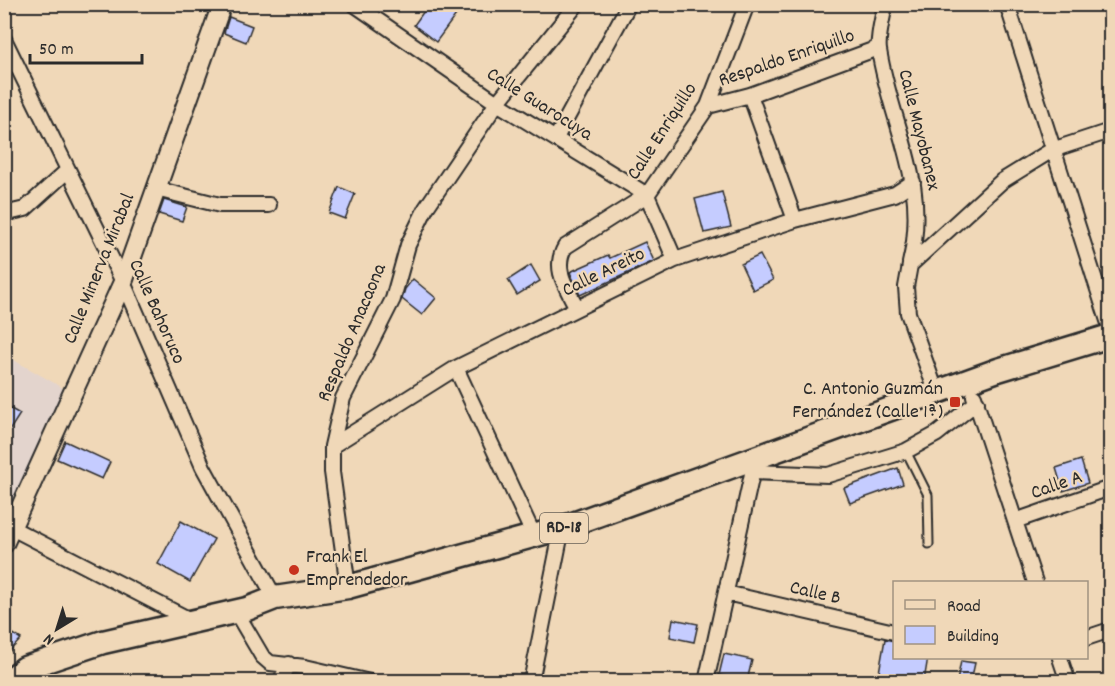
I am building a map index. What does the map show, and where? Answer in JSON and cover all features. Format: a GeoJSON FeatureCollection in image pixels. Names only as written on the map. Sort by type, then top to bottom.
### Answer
{"type":"FeatureCollection","features":[{"type":"Feature","properties":{"kind":"main road","name":"RD-18"},"geometry":{"type":"LineString","coordinates":[[7,681],[25,668],[103,642],[236,612],[275,598],[348,587],[562,528],[754,465],[937,394],[973,392],[998,370],[1110,336]]}},
{"type":"Feature","properties":{"kind":"street","name":"Calle Minerva Mirabal"},"geometry":{"type":"LineString","coordinates":[[7,532],[123,282],[222,4]]}},
{"type":"Feature","properties":{"kind":"street","name":"Respaldo Anacaona"},"geometry":{"type":"LineString","coordinates":[[348,587],[332,472],[332,446],[343,398],[393,299],[415,227],[497,103],[577,4]]}},
{"type":"Feature","properties":{"kind":"street"},"geometry":{"type":"LineString","coordinates":[[556,138],[629,4]]}},
{"type":"Feature","properties":{"kind":"street","name":"Calle Enriquillo"},"geometry":{"type":"LineString","coordinates":[[577,308],[558,270],[559,257],[565,247],[647,195],[708,106],[747,4]]}},
{"type":"Feature","properties":{"kind":"street","name":"Calle Mayobanex"},"geometry":{"type":"LineString","coordinates":[[885,4],[878,48],[913,182],[918,216],[906,287],[908,314],[937,394]]}},
{"type":"Feature","properties":{"kind":"street"},"geometry":{"type":"LineString","coordinates":[[1007,4],[1110,327]]}},
{"type":"Feature","properties":{"kind":"street","name":"Calle Guarocuya"},"geometry":{"type":"LineString","coordinates":[[356,5],[497,103],[647,195]]}},
{"type":"Feature","properties":{"kind":"street","name":"Calle Bahoruco"},"geometry":{"type":"LineString","coordinates":[[4,39],[123,282],[203,467],[275,598]]}},
{"type":"Feature","properties":{"kind":"street","name":"Respaldo Enriquillo"},"geometry":{"type":"LineString","coordinates":[[708,106],[750,94],[878,48]]}},
{"type":"Feature","properties":{"kind":"street"},"geometry":{"type":"LineString","coordinates":[[750,94],[795,220]]}},
{"type":"Feature","properties":{"kind":"street"},"geometry":{"type":"LineString","coordinates":[[910,265],[1002,181],[1052,150],[1110,131]]}},
{"type":"Feature","properties":{"kind":"street"},"geometry":{"type":"LineString","coordinates":[[4,214],[25,209],[68,170]]}},
{"type":"Feature","properties":{"kind":"street","name":"Calle Areito"},"geometry":{"type":"LineString","coordinates":[[332,446],[456,368],[675,260],[795,220],[895,194],[913,182]]}},
{"type":"Feature","properties":{"kind":"street"},"geometry":{"type":"LineString","coordinates":[[156,189],[220,205],[268,205]]}},
{"type":"Feature","properties":{"kind":"street"},"geometry":{"type":"LineString","coordinates":[[647,195],[675,260]]}},
{"type":"Feature","properties":{"kind":"street"},"geometry":{"type":"LineString","coordinates":[[456,368],[534,536]]}},
{"type":"Feature","properties":{"kind":"street"},"geometry":{"type":"LineString","coordinates":[[706,681],[754,465],[828,475],[906,451],[937,434],[973,392]]}},
{"type":"Feature","properties":{"kind":"street"},"geometry":{"type":"LineString","coordinates":[[973,392],[1035,581]]}},
{"type":"Feature","properties":{"kind":"street","name":"Calle A"},"geometry":{"type":"LineString","coordinates":[[1016,521],[1110,488]]}},
{"type":"Feature","properties":{"kind":"street"},"geometry":{"type":"LineString","coordinates":[[531,681],[562,528]]}},
{"type":"Feature","properties":{"kind":"street"},"geometry":{"type":"LineString","coordinates":[[7,532],[192,622]]}},
{"type":"Feature","properties":{"kind":"street","name":"Calle B"},"geometry":{"type":"LineString","coordinates":[[726,593],[893,632]]}},
{"type":"Feature","properties":{"kind":"street"},"geometry":{"type":"LineString","coordinates":[[236,612],[262,656],[270,663],[289,664],[370,681]]}},
{"type":"Feature","properties":{"kind":"street"},"geometry":{"type":"LineString","coordinates":[[1088,637],[1110,630]]}},
{"type":"Feature","properties":{"kind":"street"},"geometry":{"type":"LineString","coordinates":[[1061,659],[1068,681]]}},
{"type":"Feature","properties":{"kind":"street"},"geometry":{"type":"LineString","coordinates":[[280,681],[289,664]]}},
{"type":"Feature","properties":{"kind":"lane"},"geometry":{"type":"LineString","coordinates":[[906,451],[928,495],[929,544]]}},
{"type":"Feature","properties":{"kind":"shaded area"},"geometry":{"type":"Polygon","coordinates":[[[5,355],[63,388],[11,506],[5,503],[5,355]]]}},
{"type":"Feature","properties":{"kind":"building"},"geometry":{"type":"Polygon","coordinates":[[[429,4],[464,4],[436,42],[414,25],[429,4]]]}},
{"type":"Feature","properties":{"kind":"building"},"geometry":{"type":"Polygon","coordinates":[[[229,17],[252,26],[246,42],[224,33],[229,17]]]}},
{"type":"Feature","properties":{"kind":"building"},"geometry":{"type":"Polygon","coordinates":[[[339,187],[355,194],[345,219],[329,213],[339,187]]]}},
{"type":"Feature","properties":{"kind":"building"},"geometry":{"type":"Polygon","coordinates":[[[722,192],[731,227],[704,233],[695,199],[722,192]]]}},
{"type":"Feature","properties":{"kind":"building"},"geometry":{"type":"Polygon","coordinates":[[[164,200],[187,207],[182,221],[159,214],[164,200]]]}},
{"type":"Feature","properties":{"kind":"building"},"geometry":{"type":"Polygon","coordinates":[[[645,242],[654,261],[580,295],[570,272],[608,255],[610,258],[645,242]]]}},
{"type":"Feature","properties":{"kind":"building"},"geometry":{"type":"Polygon","coordinates":[[[760,255],[773,280],[753,290],[741,264],[760,255]]]}},
{"type":"Feature","properties":{"kind":"building"},"geometry":{"type":"Polygon","coordinates":[[[531,265],[540,281],[517,295],[508,280],[531,265]]]}},
{"type":"Feature","properties":{"kind":"building"},"geometry":{"type":"Polygon","coordinates":[[[413,279],[436,298],[422,315],[402,299],[405,289],[413,279]]]}},
{"type":"Feature","properties":{"kind":"building"},"geometry":{"type":"Polygon","coordinates":[[[4,405],[20,414],[4,439],[4,405]]]}},
{"type":"Feature","properties":{"kind":"building"},"geometry":{"type":"Polygon","coordinates":[[[65,441],[110,462],[102,479],[57,459],[65,441]]]}},
{"type":"Feature","properties":{"kind":"building"},"geometry":{"type":"Polygon","coordinates":[[[1081,460],[1088,483],[1063,491],[1056,468],[1081,460]]]}},
{"type":"Feature","properties":{"kind":"building"},"geometry":{"type":"Polygon","coordinates":[[[898,468],[903,484],[850,503],[844,488],[898,468]]]}},
{"type":"Feature","properties":{"kind":"building"},"geometry":{"type":"Polygon","coordinates":[[[181,521],[214,539],[190,582],[158,564],[181,521]]]}},
{"type":"Feature","properties":{"kind":"building"},"geometry":{"type":"Polygon","coordinates":[[[673,619],[698,624],[694,642],[670,637],[673,619]]]}},
{"type":"Feature","properties":{"kind":"building"},"geometry":{"type":"Polygon","coordinates":[[[4,628],[21,639],[4,657],[4,628]]]}},
{"type":"Feature","properties":{"kind":"building"},"geometry":{"type":"Polygon","coordinates":[[[885,639],[893,641],[893,659],[928,659],[924,681],[878,678],[885,639]]]}},
{"type":"Feature","properties":{"kind":"building"},"geometry":{"type":"Polygon","coordinates":[[[724,654],[752,660],[747,681],[719,675],[724,654]]]}},
{"type":"Feature","properties":{"kind":"building"},"geometry":{"type":"Polygon","coordinates":[[[961,661],[975,663],[971,681],[957,681],[961,661]]]}},
{"type":"Feature","properties":{"kind":"place","name":"C. Antonio Guzmán Fernández (Calle 1ª)"},"geometry":{"type":"Point","coordinates":[955,402]}},
{"type":"Feature","properties":{"kind":"place","name":"Frank El Emprendedor"},"geometry":{"type":"Point","coordinates":[294,570]}}]}
